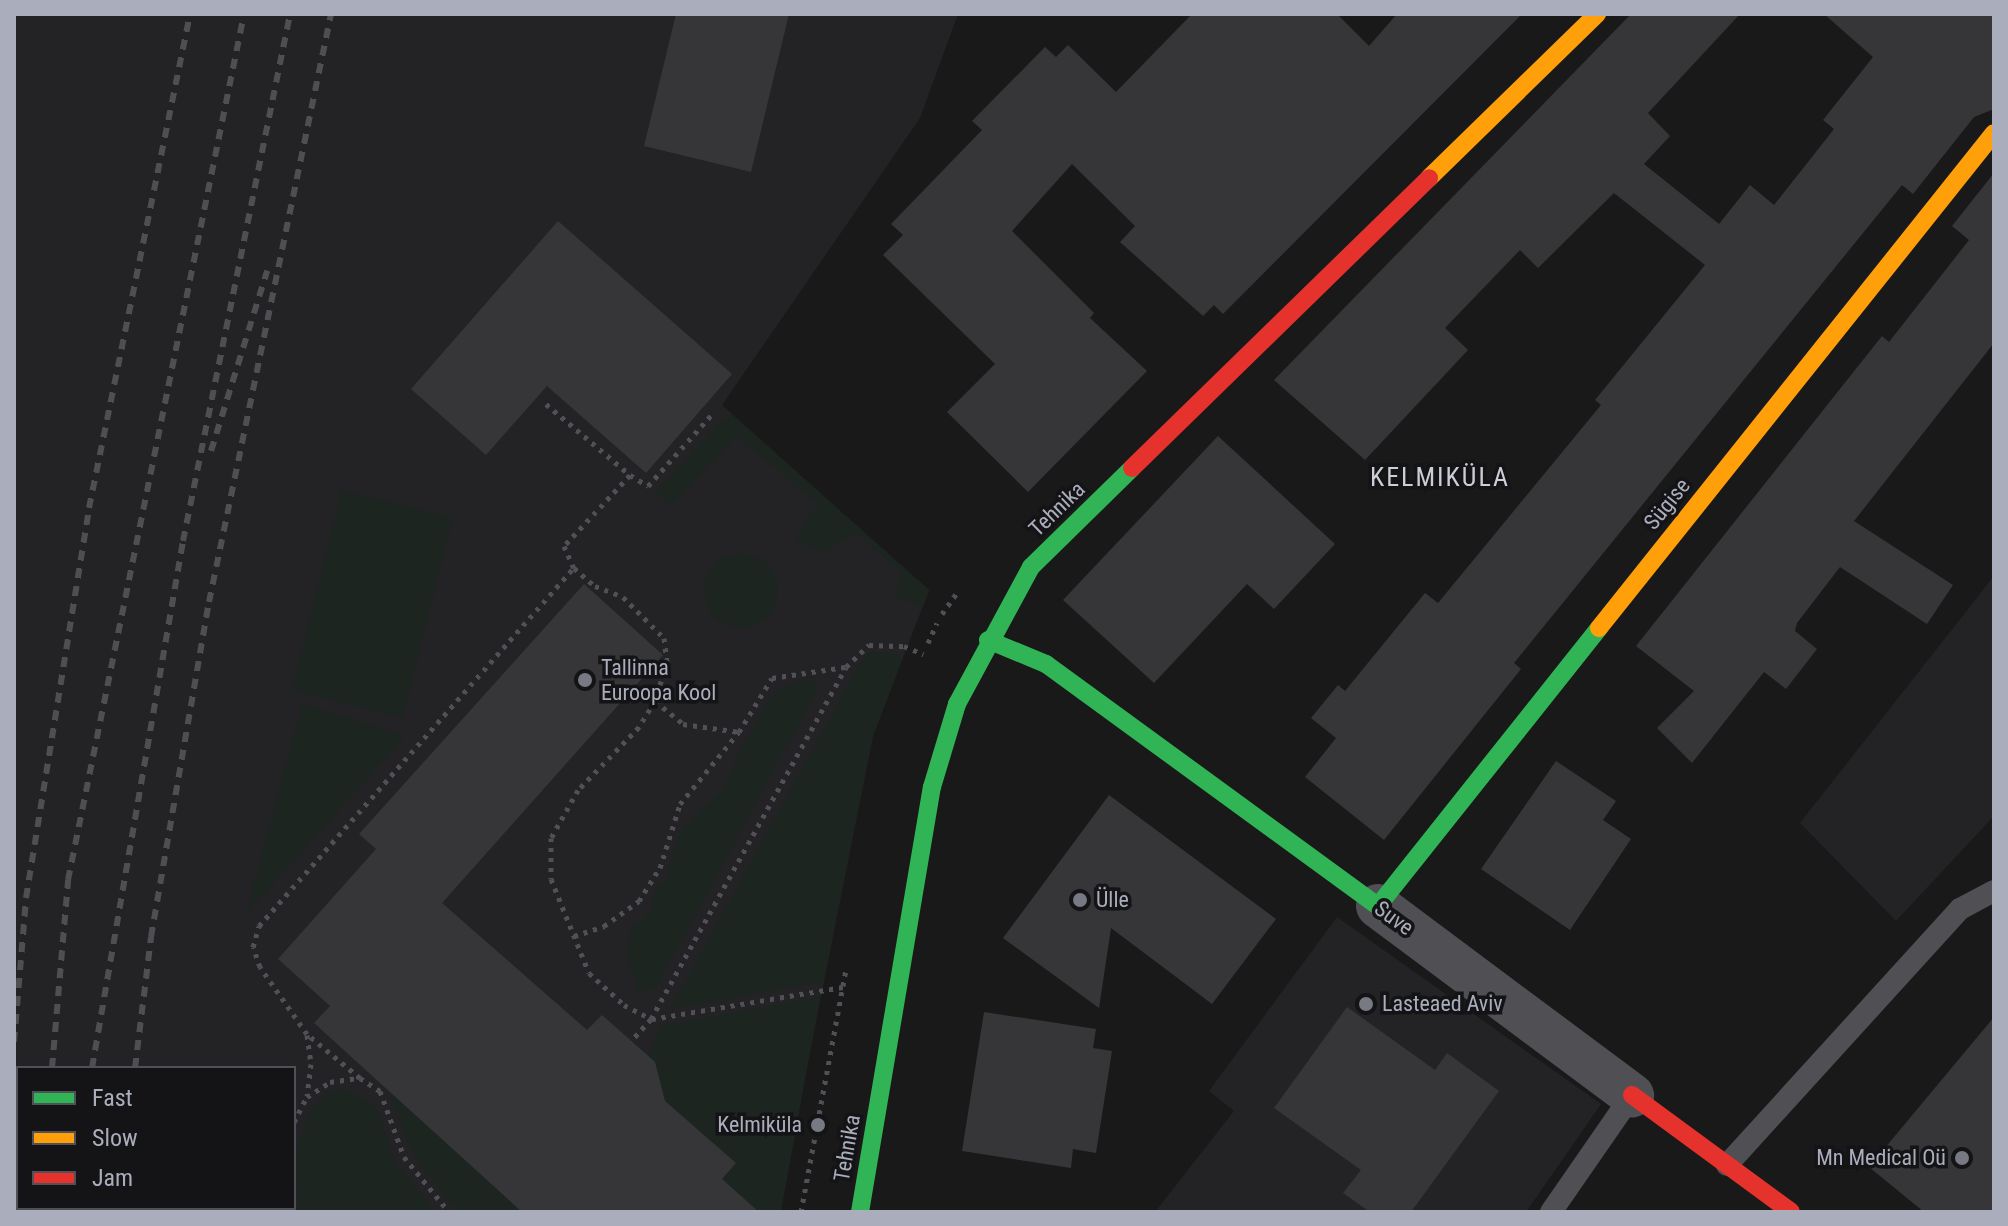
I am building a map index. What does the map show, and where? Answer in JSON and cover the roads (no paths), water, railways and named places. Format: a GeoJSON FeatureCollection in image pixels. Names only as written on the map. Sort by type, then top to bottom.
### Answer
{"type":"FeatureCollection","features":[{"type":"Feature","properties":{"kind":"street","name":"Tehnika"},"geometry":{"type":"LineString","coordinates":[[860,1212],[917,855],[957,704],[988,640],[1031,567],[1597,14]]}},
{"type":"Feature","properties":{"kind":"street","name":"Sügise"},"geometry":{"type":"LineString","coordinates":[[1378,906],[1994,133]]}},
{"type":"Feature","properties":{"kind":"street","name":"Suve"},"geometry":{"type":"LineString","coordinates":[[988,640],[1046,664],[1791,1212]]}},
{"type":"Feature","properties":{"kind":"lane"},"geometry":{"type":"LineString","coordinates":[[1727,1165],[1960,909],[1994,891]]}},
{"type":"Feature","properties":{"kind":"lane"},"geometry":{"type":"LineString","coordinates":[[1551,1212],[1632,1095]]}},
{"type":"Feature","properties":{"kind":"railway"},"geometry":{"type":"LineString","coordinates":[[14,1042],[26,898],[89,508],[190,14]]}},
{"type":"Feature","properties":{"kind":"railway"},"geometry":{"type":"LineString","coordinates":[[52,1066],[68,880],[244,14]]}},
{"type":"Feature","properties":{"kind":"railway"},"geometry":{"type":"LineString","coordinates":[[92,1066],[183,541],[290,14]]}},
{"type":"Feature","properties":{"kind":"railway"},"geometry":{"type":"LineString","coordinates":[[135,1066],[151,937],[209,602],[331,14]]}},
{"type":"Feature","properties":{"kind":"railway"},"geometry":{"type":"LineString","coordinates":[[211,451],[267,271]]}},
{"type":"Feature","properties":{"kind":"place","name":"Tallinna Euroopa Kool"},"geometry":{"type":"Point","coordinates":[585,680]}},
{"type":"Feature","properties":{"kind":"place","name":"Ülle"},"geometry":{"type":"Point","coordinates":[1080,900]}},
{"type":"Feature","properties":{"kind":"place","name":"Lasteaed Aviv"},"geometry":{"type":"Point","coordinates":[1366,1004]}},
{"type":"Feature","properties":{"kind":"place","name":"Kelmiküla"},"geometry":{"type":"Point","coordinates":[818,1125]}},
{"type":"Feature","properties":{"kind":"place","name":"Mn Medical Oü"},"geometry":{"type":"Point","coordinates":[1962,1158]}},
{"type":"Feature","properties":{"kind":"district","name":"KELMIKÜLA"},"geometry":{"type":"Point","coordinates":[1440,478]}}]}
